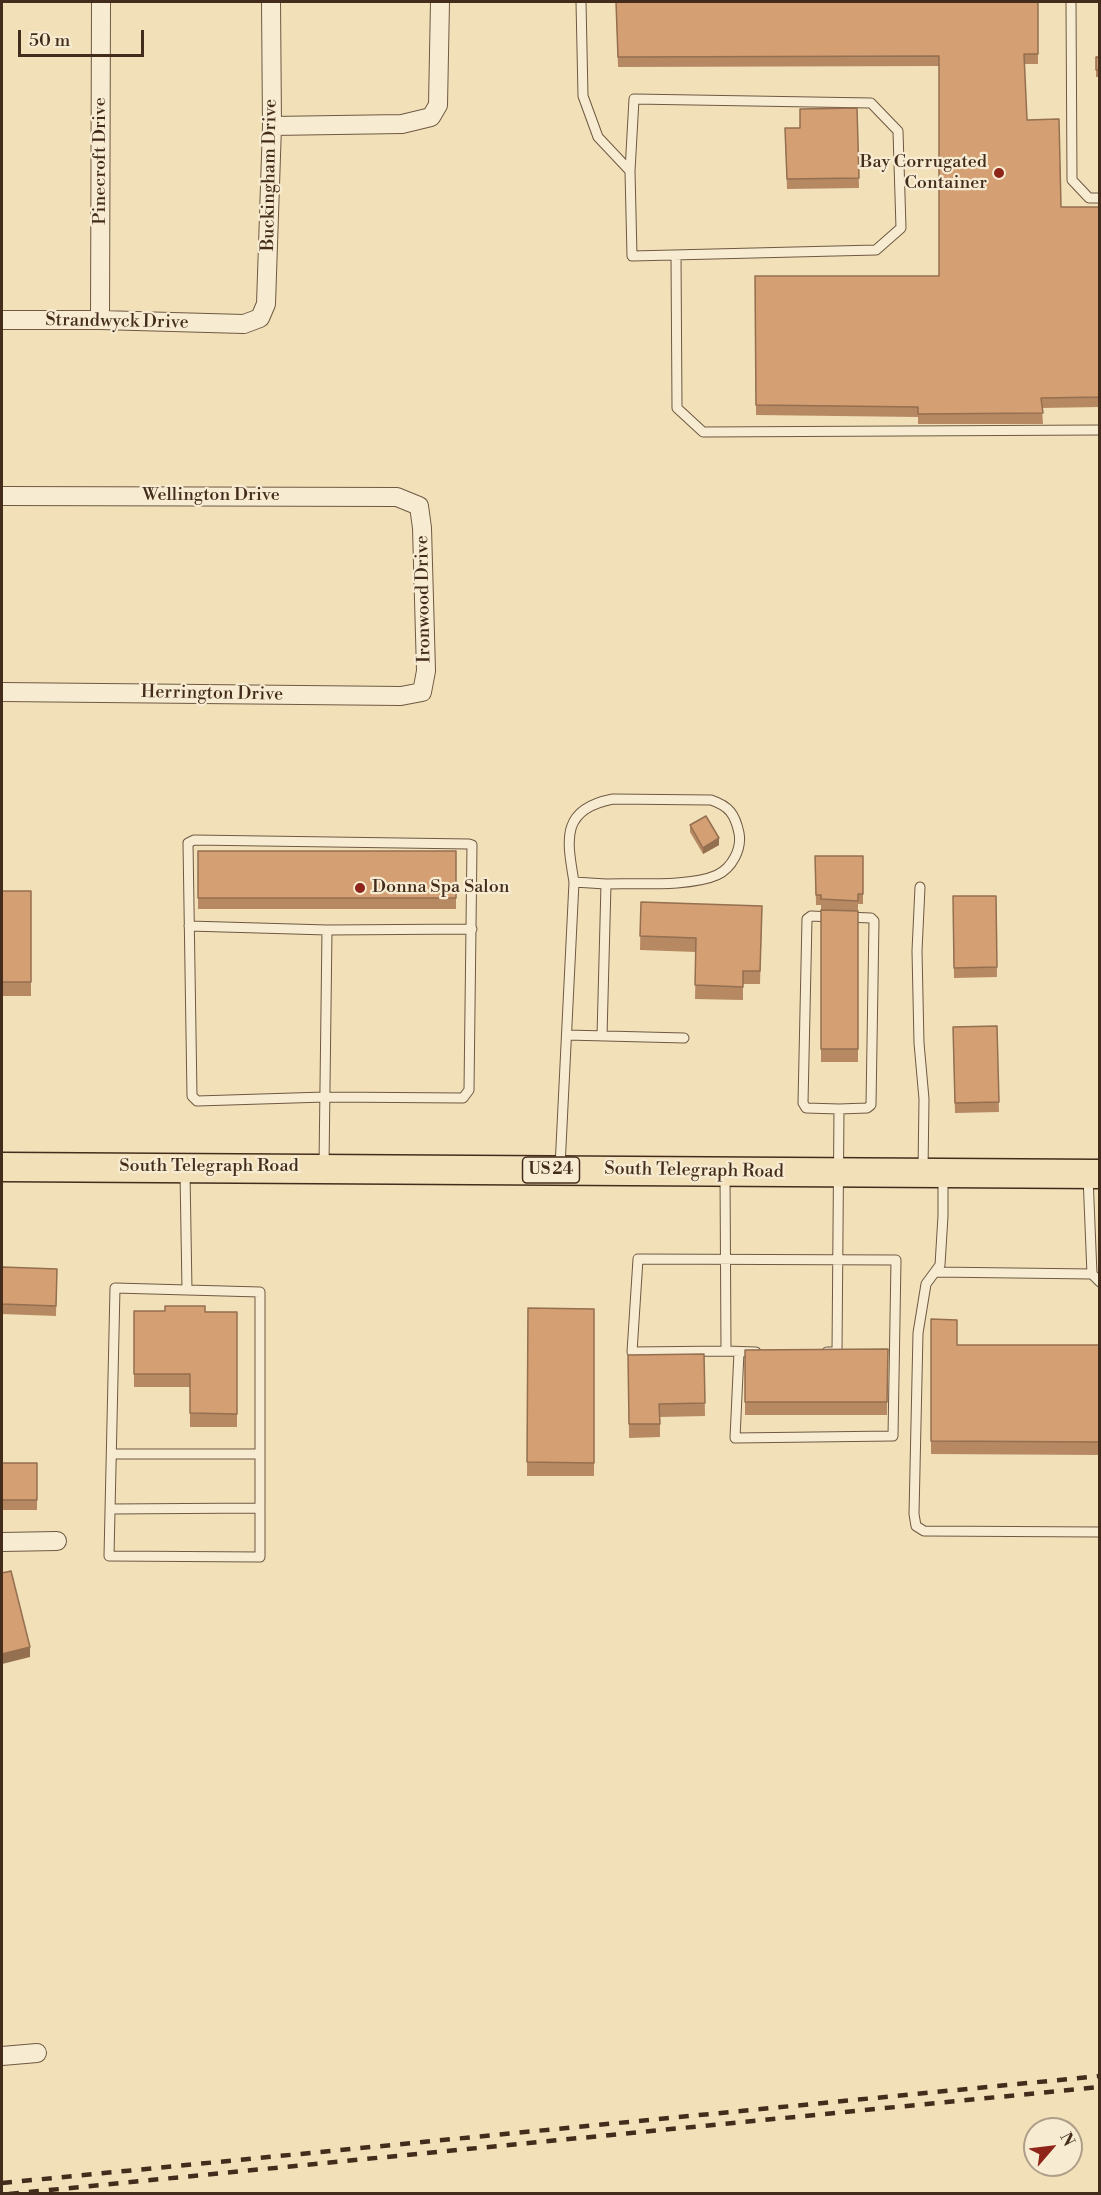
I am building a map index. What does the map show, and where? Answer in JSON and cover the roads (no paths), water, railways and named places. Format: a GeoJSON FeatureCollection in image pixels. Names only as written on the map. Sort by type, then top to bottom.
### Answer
{"type":"FeatureCollection","features":[{"type":"Feature","properties":{"kind":"main road","name":"South Telegraph Road"},"geometry":{"type":"LineString","coordinates":[[2,1167],[1094,1174]]}},
{"type":"Feature","properties":{"kind":"street","name":"Pinecroft Drive"},"geometry":{"type":"LineString","coordinates":[[100,320],[101,2]]}},
{"type":"Feature","properties":{"kind":"street","name":"Buckingham Drive"},"geometry":{"type":"LineString","coordinates":[[233,324],[244,324],[261,318],[266,304],[272,126],[271,2]]}},
{"type":"Feature","properties":{"kind":"street"},"geometry":{"type":"LineString","coordinates":[[272,126],[402,124],[431,117],[438,105],[440,2]]}},
{"type":"Feature","properties":{"kind":"street","name":"Strandwyck Drive"},"geometry":{"type":"LineString","coordinates":[[2,320],[233,324]]}},
{"type":"Feature","properties":{"kind":"street","name":"Wellington Drive"},"geometry":{"type":"LineString","coordinates":[[2,496],[397,497],[419,506]]}},
{"type":"Feature","properties":{"kind":"street","name":"Ironwood Drive"},"geometry":{"type":"LineString","coordinates":[[419,506],[422,528],[426,671],[422,692]]}},
{"type":"Feature","properties":{"kind":"street","name":"Herrington Drive"},"geometry":{"type":"LineString","coordinates":[[2,692],[389,696],[422,692]]}},
{"type":"Feature","properties":{"kind":"street"},"geometry":{"type":"LineString","coordinates":[[2,1542],[57,1541]]}},
{"type":"Feature","properties":{"kind":"street"},"geometry":{"type":"LineString","coordinates":[[2,2056],[37,2053]]}},
{"type":"Feature","properties":{"kind":"lane"},"geometry":{"type":"LineString","coordinates":[[581,2],[583,96],[598,138],[630,171]]}},
{"type":"Feature","properties":{"kind":"lane"},"geometry":{"type":"LineString","coordinates":[[1071,2],[1072,180],[1089,198],[1100,198]]}},
{"type":"Feature","properties":{"kind":"lane"},"geometry":{"type":"LineString","coordinates":[[634,99],[872,103],[898,131],[901,228],[876,250],[676,256],[632,256],[630,171],[634,99]]}},
{"type":"Feature","properties":{"kind":"lane"},"geometry":{"type":"LineString","coordinates":[[676,256],[677,408],[703,432],[1100,430]]}},
{"type":"Feature","properties":{"kind":"lane"},"geometry":{"type":"LineString","coordinates":[[560,1170],[574,882],[568,845],[569,828],[581,812],[598,802],[613,799],[711,800],[726,805],[734,818],[739,833],[740,847],[730,864],[718,874],[695,881],[606,884],[574,882]]}},
{"type":"Feature","properties":{"kind":"lane"},"geometry":{"type":"LineString","coordinates":[[194,840],[469,844],[473,848],[468,1094],[464,1098],[197,1101],[193,1099],[189,926],[188,843],[194,840]]}},
{"type":"Feature","properties":{"kind":"lane"},"geometry":{"type":"LineString","coordinates":[[602,1036],[606,884]]}},
{"type":"Feature","properties":{"kind":"lane"},"geometry":{"type":"LineString","coordinates":[[920,886],[917,951],[919,1043],[933,1173],[943,1216],[940,1265],[926,1284],[918,1333],[914,1514],[916,1526],[924,1531],[1100,1532]]}},
{"type":"Feature","properties":{"kind":"lane"},"geometry":{"type":"LineString","coordinates":[[811,916],[871,918],[874,921],[871,1104],[867,1108],[839,1109],[806,1107],[803,1103],[807,919],[811,916]]}},
{"type":"Feature","properties":{"kind":"lane"},"geometry":{"type":"LineString","coordinates":[[189,926],[327,930],[472,929]]}},
{"type":"Feature","properties":{"kind":"lane"},"geometry":{"type":"LineString","coordinates":[[324,1168],[327,930]]}},
{"type":"Feature","properties":{"kind":"lane"},"geometry":{"type":"LineString","coordinates":[[567,1035],[684,1038]]}},
{"type":"Feature","properties":{"kind":"lane"},"geometry":{"type":"LineString","coordinates":[[837,1352],[839,1109]]}},
{"type":"Feature","properties":{"kind":"lane"},"geometry":{"type":"LineString","coordinates":[[185,1167],[187,1290]]}},
{"type":"Feature","properties":{"kind":"lane"},"geometry":{"type":"LineString","coordinates":[[725,1172],[726,1352]]}},
{"type":"Feature","properties":{"kind":"lane"},"geometry":{"type":"LineString","coordinates":[[935,1272],[1096,1278],[1094,1174]]}},
{"type":"Feature","properties":{"kind":"lane"},"geometry":{"type":"LineString","coordinates":[[739,1352],[735,1438],[893,1436],[896,1260],[638,1259],[632,1352],[726,1352],[739,1352],[771,1352]]}},
{"type":"Feature","properties":{"kind":"lane"},"geometry":{"type":"LineString","coordinates":[[116,1288],[260,1292],[260,1557],[110,1556],[112,1454],[116,1288]]}},
{"type":"Feature","properties":{"kind":"lane"},"geometry":{"type":"LineString","coordinates":[[815,1352],[848,1352]]}},
{"type":"Feature","properties":{"kind":"lane"},"geometry":{"type":"LineString","coordinates":[[883,1353],[894,1354]]}},
{"type":"Feature","properties":{"kind":"lane"},"geometry":{"type":"LineString","coordinates":[[112,1454],[260,1454]]}},
{"type":"Feature","properties":{"kind":"lane"},"geometry":{"type":"LineString","coordinates":[[111,1509],[260,1508]]}},
{"type":"Feature","properties":{"kind":"railway"},"geometry":{"type":"LineString","coordinates":[[2,2183],[1100,2076]]}},
{"type":"Feature","properties":{"kind":"railway"},"geometry":{"type":"LineString","coordinates":[[9,2194],[1100,2087]]}},
{"type":"Feature","properties":{"kind":"place","name":"Bay Corrugated Container"},"geometry":{"type":"Point","coordinates":[999,173]}},
{"type":"Feature","properties":{"kind":"place","name":"Donna Spa Salon"},"geometry":{"type":"Point","coordinates":[360,888]}}]}
